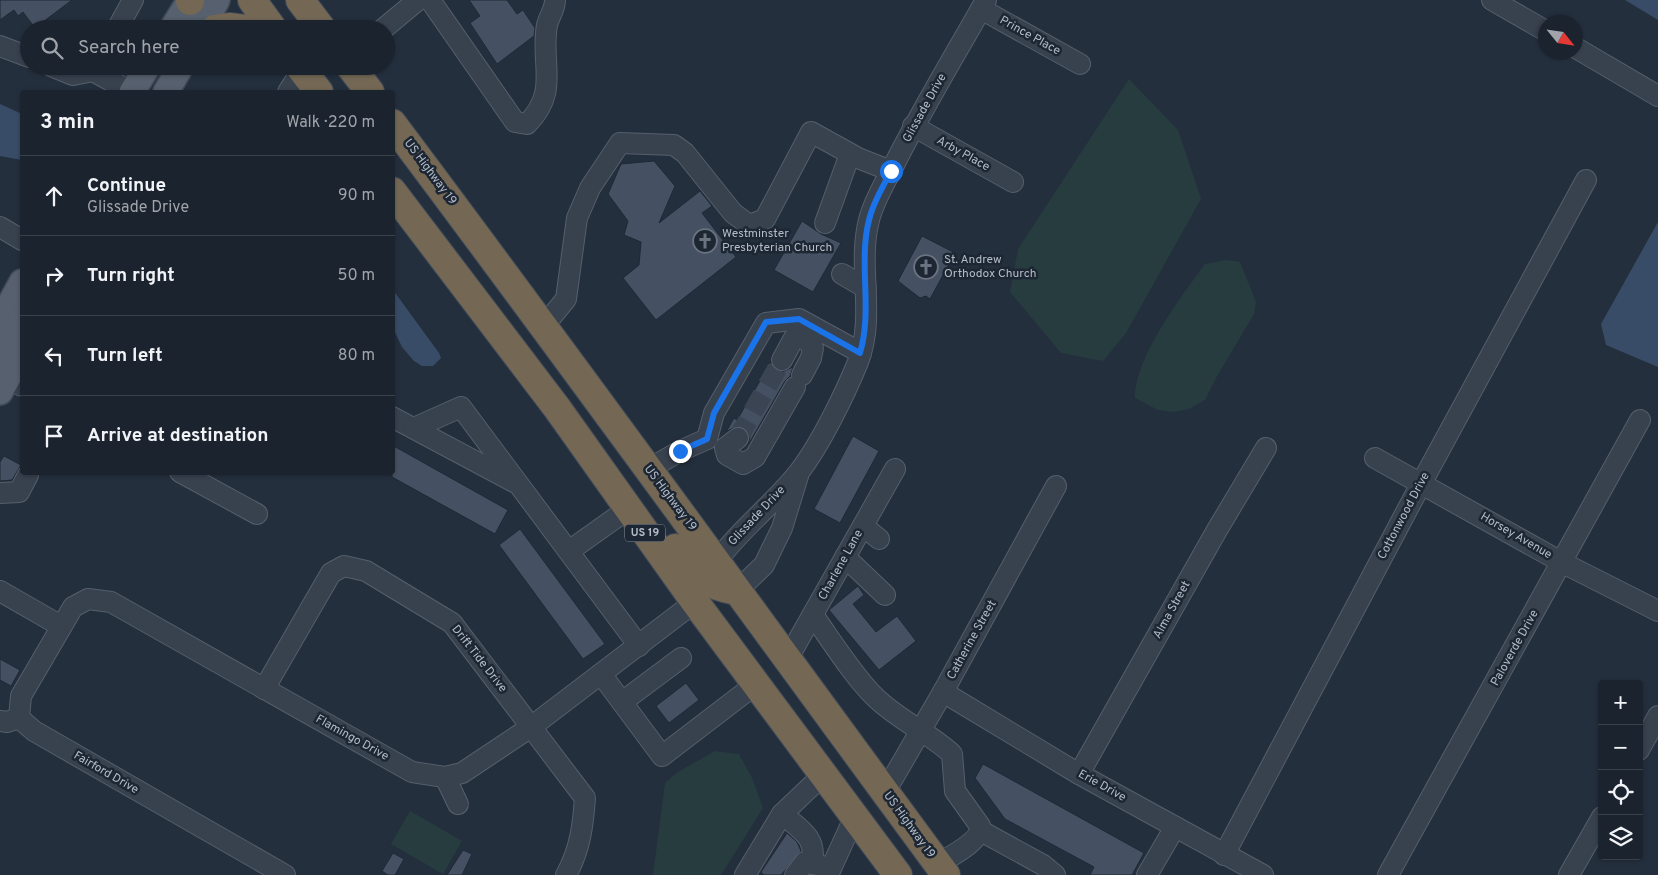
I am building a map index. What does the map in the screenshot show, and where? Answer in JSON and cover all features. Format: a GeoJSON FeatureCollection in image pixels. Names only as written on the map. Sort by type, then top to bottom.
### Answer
{"type":"FeatureCollection","features":[{"type":"Feature","properties":{"kind":"highway"},"geometry":{"type":"LineString","coordinates":[[252,0],[266,20]]}},
{"type":"Feature","properties":{"kind":"highway"},"geometry":{"type":"LineString","coordinates":[[300,0],[315,20]]}},
{"type":"Feature","properties":{"kind":"highway"},"geometry":{"type":"LineString","coordinates":[[357,75],[368,90]]}},
{"type":"Feature","properties":{"kind":"highway"},"geometry":{"type":"LineString","coordinates":[[297,76],[316,90]]}},
{"type":"Feature","properties":{"kind":"highway","name":"US Highway 19"},"geometry":{"type":"LineString","coordinates":[[395,127],[718,561],[737,591],[885,792],[937,871]]}},
{"type":"Feature","properties":{"kind":"highway","name":"US 19"},"geometry":{"type":"LineString","coordinates":[[397,207],[557,408],[695,602],[898,875]]}},
{"type":"Feature","properties":{"kind":"highway"},"geometry":{"type":"LineString","coordinates":[[557,408],[618,472],[690,568],[717,588],[737,591]]}},
{"type":"Feature","properties":{"kind":"highway"},"geometry":{"type":"LineString","coordinates":[[855,816],[874,812],[884,818],[937,871]]}},
{"type":"Feature","properties":{"kind":"main road"},"geometry":{"type":"LineString","coordinates":[[178,20],[190,0]]}},
{"type":"Feature","properties":{"kind":"main road"},"geometry":{"type":"LineString","coordinates":[[206,20],[217,0]]}},
{"type":"Feature","properties":{"kind":"main road"},"geometry":{"type":"LineString","coordinates":[[132,90],[142,75]]}},
{"type":"Feature","properties":{"kind":"main road"},"geometry":{"type":"LineString","coordinates":[[167,90],[176,75]]}},
{"type":"Feature","properties":{"kind":"main road"},"geometry":{"type":"LineString","coordinates":[[0,322],[20,286]]}},
{"type":"Feature","properties":{"kind":"main road"},"geometry":{"type":"LineString","coordinates":[[6,381],[2,358],[20,322]]}},
{"type":"Feature","properties":{"kind":"main road"},"geometry":{"type":"LineString","coordinates":[[6,381],[20,356]]}},
{"type":"Feature","properties":{"kind":"street"},"geometry":{"type":"LineString","coordinates":[[122,20],[133,0]]}},
{"type":"Feature","properties":{"kind":"street"},"geometry":{"type":"LineString","coordinates":[[394,20],[418,0]]}},
{"type":"Feature","properties":{"kind":"street"},"geometry":{"type":"LineString","coordinates":[[430,0],[515,122],[527,124],[537,114],[546,96],[547,24],[555,8],[555,0]]}},
{"type":"Feature","properties":{"kind":"street"},"geometry":{"type":"LineString","coordinates":[[1492,0],[1538,26]]}},
{"type":"Feature","properties":{"kind":"street","name":"Prince Place"},"geometry":{"type":"LineString","coordinates":[[984,4],[1080,64]]}},
{"type":"Feature","properties":{"kind":"street","name":"Glissade Drive"},"geometry":{"type":"LineString","coordinates":[[737,591],[764,564],[782,528],[799,472],[842,398],[860,353],[866,332],[865,243],[869,220],[913,126],[984,4]]}},
{"type":"Feature","properties":{"kind":"street"},"geometry":{"type":"LineString","coordinates":[[0,46],[20,54]]}},
{"type":"Feature","properties":{"kind":"street"},"geometry":{"type":"LineString","coordinates":[[1583,52],[1658,96]]}},
{"type":"Feature","properties":{"kind":"street"},"geometry":{"type":"LineString","coordinates":[[106,75],[128,90]]}},
{"type":"Feature","properties":{"kind":"street","name":"Arby Place"},"geometry":{"type":"LineString","coordinates":[[913,126],[1013,182]]}},
{"type":"Feature","properties":{"kind":"street"},"geometry":{"type":"LineString","coordinates":[[543,327],[566,299],[577,218],[590,188],[620,143],[674,145],[685,153],[733,213],[749,225],[765,219],[811,132],[850,154],[891,171]]}},
{"type":"Feature","properties":{"kind":"street"},"geometry":{"type":"LineString","coordinates":[[825,223],[850,154]]}},
{"type":"Feature","properties":{"kind":"street","name":"Cottonwood Drive"},"geometry":{"type":"LineString","coordinates":[[1224,855],[1422,482],[1586,180]]}},
{"type":"Feature","properties":{"kind":"street"},"geometry":{"type":"LineString","coordinates":[[0,227],[20,239]]}},
{"type":"Feature","properties":{"kind":"street"},"geometry":{"type":"LineString","coordinates":[[842,274],[866,288]]}},
{"type":"Feature","properties":{"kind":"street"},"geometry":{"type":"LineString","coordinates":[[766,322],[799,319],[860,353]]}},
{"type":"Feature","properties":{"kind":"street"},"geometry":{"type":"LineString","coordinates":[[649,469],[680,451],[707,439],[731,443],[727,455],[743,464],[755,457],[811,358],[812,348],[809,342],[801,338],[794,338],[766,322]]}},
{"type":"Feature","properties":{"kind":"street"},"geometry":{"type":"LineString","coordinates":[[707,439],[714,413],[766,322]]}},
{"type":"Feature","properties":{"kind":"street"},"geometry":{"type":"LineString","coordinates":[[782,360],[794,338]]}},
{"type":"Feature","properties":{"kind":"street"},"geometry":{"type":"LineString","coordinates":[[414,428],[462,407],[639,646]]}},
{"type":"Feature","properties":{"kind":"street"},"geometry":{"type":"LineString","coordinates":[[395,418],[519,484]]}},
{"type":"Feature","properties":{"kind":"street","name":"Paloverde Drive"},"geometry":{"type":"LineString","coordinates":[[1388,875],[1563,563],[1640,420]]}},
{"type":"Feature","properties":{"kind":"street","name":"Alma Street"},"geometry":{"type":"LineString","coordinates":[[1079,774],[1217,530],[1266,448]]}},
{"type":"Feature","properties":{"kind":"street","name":"Horsey Avenue"},"geometry":{"type":"LineString","coordinates":[[1376,458],[1422,482],[1563,563],[1658,611]]}},
{"type":"Feature","properties":{"kind":"street","name":"Charlene Lane"},"geometry":{"type":"LineString","coordinates":[[787,660],[895,469]]}},
{"type":"Feature","properties":{"kind":"street","name":"Glissade Drive"},"geometry":{"type":"LineString","coordinates":[[718,561],[730,543],[799,472]]}},
{"type":"Feature","properties":{"kind":"street"},"geometry":{"type":"LineString","coordinates":[[0,493],[19,492],[28,475]]}},
{"type":"Feature","properties":{"kind":"street"},"geometry":{"type":"LineString","coordinates":[[186,475],[257,514]]}},
{"type":"Feature","properties":{"kind":"street","name":"Catherine Street"},"geometry":{"type":"LineString","coordinates":[[885,792],[944,692],[1056,486]]}},
{"type":"Feature","properties":{"kind":"street"},"geometry":{"type":"LineString","coordinates":[[569,551],[628,509]]}},
{"type":"Feature","properties":{"kind":"street"},"geometry":{"type":"LineString","coordinates":[[862,526],[879,539]]}},
{"type":"Feature","properties":{"kind":"street"},"geometry":{"type":"LineString","coordinates":[[845,557],[885,595]]}},
{"type":"Feature","properties":{"kind":"street","name":"Drift Tide Drive"},"geometry":{"type":"LineString","coordinates":[[264,689],[331,573],[344,566],[366,571],[452,623],[585,798],[583,827],[577,856],[566,875]]}},
{"type":"Feature","properties":{"kind":"street"},"geometry":{"type":"LineString","coordinates":[[0,591],[61,626]]}},
{"type":"Feature","properties":{"kind":"street","name":"Flamingo Drive"},"geometry":{"type":"LineString","coordinates":[[61,626],[73,607],[88,599],[111,602],[412,772],[446,777],[462,773],[531,726],[695,602]]}},
{"type":"Feature","properties":{"kind":"street"},"geometry":{"type":"LineString","coordinates":[[813,615],[874,696],[897,716],[921,729],[952,754],[955,791],[980,826],[981,831],[979,836],[937,871]]}},
{"type":"Feature","properties":{"kind":"street","name":"Fairford Drive"},"geometry":{"type":"LineString","coordinates":[[61,626],[21,696],[10,720],[34,731],[285,875]]}},
{"type":"Feature","properties":{"kind":"street"},"geometry":{"type":"LineString","coordinates":[[622,702],[682,658]]}},
{"type":"Feature","properties":{"kind":"street"},"geometry":{"type":"LineString","coordinates":[[601,674],[662,756],[756,684]]}},
{"type":"Feature","properties":{"kind":"street","name":"Erie Drive"},"geometry":{"type":"LineString","coordinates":[[944,692],[1079,774],[1263,875]]}},
{"type":"Feature","properties":{"kind":"street"},"geometry":{"type":"LineString","coordinates":[[1643,743],[1658,716]]}},
{"type":"Feature","properties":{"kind":"street"},"geometry":{"type":"LineString","coordinates":[[745,875],[782,814],[824,774]]}},
{"type":"Feature","properties":{"kind":"street"},"geometry":{"type":"LineString","coordinates":[[446,777],[458,804]]}},
{"type":"Feature","properties":{"kind":"street"},"geometry":{"type":"LineString","coordinates":[[782,814],[809,837],[814,851],[814,869]]}},
{"type":"Feature","properties":{"kind":"street"},"geometry":{"type":"LineString","coordinates":[[814,869],[855,816]]}},
{"type":"Feature","properties":{"kind":"street"},"geometry":{"type":"LineString","coordinates":[[1569,875],[1598,824]]}},
{"type":"Feature","properties":{"kind":"street"},"geometry":{"type":"LineString","coordinates":[[1147,875],[1174,827]]}},
{"type":"Feature","properties":{"kind":"street"},"geometry":{"type":"LineString","coordinates":[[981,831],[1043,865],[1055,875]]}},
{"type":"Feature","properties":{"kind":"street"},"geometry":{"type":"LineString","coordinates":[[786,875],[794,865],[814,869]]}},
{"type":"Feature","properties":{"kind":"green space"},"geometry":{"type":"Polygon","coordinates":[[[1129,79],[1178,130],[1201,199],[1126,333],[1103,361],[1061,353],[1010,292],[1018,249],[1129,79]]]}},
{"type":"Feature","properties":{"kind":"green space"},"geometry":{"type":"Polygon","coordinates":[[[1226,260],[1240,262],[1256,302],[1254,314],[1205,400],[1189,409],[1173,412],[1158,410],[1135,398],[1137,382],[1143,364],[1172,310],[1205,264],[1226,260]]]}},
{"type":"Feature","properties":{"kind":"green space"},"geometry":{"type":"Polygon","coordinates":[[[715,751],[739,754],[752,778],[763,808],[721,875],[653,875],[665,783],[678,772],[715,751]]]}},
{"type":"Feature","properties":{"kind":"green space"},"geometry":{"type":"Polygon","coordinates":[[[410,811],[462,841],[443,874],[391,844],[410,811]]]}},
{"type":"Feature","properties":{"kind":"water"},"geometry":{"type":"Polygon","coordinates":[[[1625,0],[1658,0],[1658,20],[1625,0]]]}},
{"type":"Feature","properties":{"kind":"water"},"geometry":{"type":"Polygon","coordinates":[[[0,104],[20,113],[20,160],[0,156],[0,104]]]}},
{"type":"Feature","properties":{"kind":"water"},"geometry":{"type":"Polygon","coordinates":[[[1658,222],[1658,367],[1606,345],[1601,324],[1658,222]]]}},
{"type":"Feature","properties":{"kind":"water"},"geometry":{"type":"Polygon","coordinates":[[[395,293],[441,358],[433,366],[422,366],[414,361],[402,347],[395,332],[395,293]]]}},
{"type":"Feature","properties":{"kind":"building"},"geometry":{"type":"Polygon","coordinates":[[[0,0],[72,0],[46,20],[29,20],[23,12],[18,16],[14,10],[0,20],[0,0]]]}},
{"type":"Feature","properties":{"kind":"building"},"geometry":{"type":"Polygon","coordinates":[[[469,0],[507,0],[517,14],[523,10],[535,28],[534,36],[497,64],[470,23],[480,16],[469,0]]]}},
{"type":"Feature","properties":{"kind":"building","name":"Westminster Presbyterian Church"},"geometry":{"type":"Polygon","coordinates":[[[654,161],[675,186],[659,223],[700,191],[712,206],[702,213],[736,257],[656,320],[623,278],[639,265],[641,242],[624,235],[628,221],[608,194],[621,164],[654,161]]]}},
{"type":"Feature","properties":{"kind":"building"},"geometry":{"type":"Polygon","coordinates":[[[802,221],[821,234],[841,243],[813,292],[774,270],[802,221]]]}},
{"type":"Feature","properties":{"kind":"building","name":"St. Andrew Orthodox Church"},"geometry":{"type":"Polygon","coordinates":[[[922,236],[955,253],[930,299],[926,296],[920,298],[898,281],[922,236]]]}},
{"type":"Feature","properties":{"kind":"building"},"geometry":{"type":"Polygon","coordinates":[[[771,362],[776,370],[782,372],[793,367],[790,376],[785,381],[748,445],[750,436],[743,427],[736,426],[726,432],[734,418],[737,420],[771,362]]]}},
{"type":"Feature","properties":{"kind":"building"},"geometry":{"type":"Polygon","coordinates":[[[853,436],[879,451],[840,523],[814,509],[853,436]]]}},
{"type":"Feature","properties":{"kind":"building"},"geometry":{"type":"Polygon","coordinates":[[[395,447],[508,510],[495,534],[392,477],[392,475],[395,475],[395,447]]]}},
{"type":"Feature","properties":{"kind":"building"},"geometry":{"type":"Polygon","coordinates":[[[4,456],[20,464],[12,480],[0,481],[0,462],[4,456]]]}},
{"type":"Feature","properties":{"kind":"building"},"geometry":{"type":"Polygon","coordinates":[[[520,529],[605,644],[583,659],[499,545],[520,529]]]}},
{"type":"Feature","properties":{"kind":"building"},"geometry":{"type":"Polygon","coordinates":[[[858,586],[864,595],[853,604],[876,632],[897,616],[916,641],[879,670],[829,610],[858,586]]]}},
{"type":"Feature","properties":{"kind":"building"},"geometry":{"type":"Polygon","coordinates":[[[0,659],[20,670],[11,686],[0,680],[0,659]]]}},
{"type":"Feature","properties":{"kind":"building"},"geometry":{"type":"Polygon","coordinates":[[[686,683],[699,700],[669,723],[656,706],[686,683]]]}},
{"type":"Feature","properties":{"kind":"building"},"geometry":{"type":"Polygon","coordinates":[[[983,764],[1144,853],[1132,875],[1090,875],[1094,867],[1005,819],[975,778],[983,764]]]}},
{"type":"Feature","properties":{"kind":"building"},"geometry":{"type":"Polygon","coordinates":[[[787,833],[797,842],[801,851],[781,875],[764,875],[761,872],[787,833]]]}},
{"type":"Feature","properties":{"kind":"building"},"geometry":{"type":"Polygon","coordinates":[[[463,850],[472,854],[462,875],[447,875],[463,850]]]}},
{"type":"Feature","properties":{"kind":"building"},"geometry":{"type":"Polygon","coordinates":[[[393,853],[404,859],[395,875],[388,875],[382,871],[393,853]]]}},
{"type":"Feature","properties":{"kind":"tunnel"},"geometry":{"type":"LineString","coordinates":[[738,438],[782,360]]}},
{"type":"Feature","properties":{"kind":"place","name":"Westminster Presbyterian Church"},"geometry":{"type":"Point","coordinates":[705,241]}},
{"type":"Feature","properties":{"kind":"place","name":"St. Andrew Orthodox Church"},"geometry":{"type":"Point","coordinates":[926,267]}},
{"type":"Feature","properties":{"kind":"route"},"geometry":{"type":"LineString","coordinates":[[680,451],[707,439],[714,413],[766,322],[780,319],[799,319],[817,327],[860,353],[866,332],[865,243],[869,220],[877,198],[891,171]]}}]}
